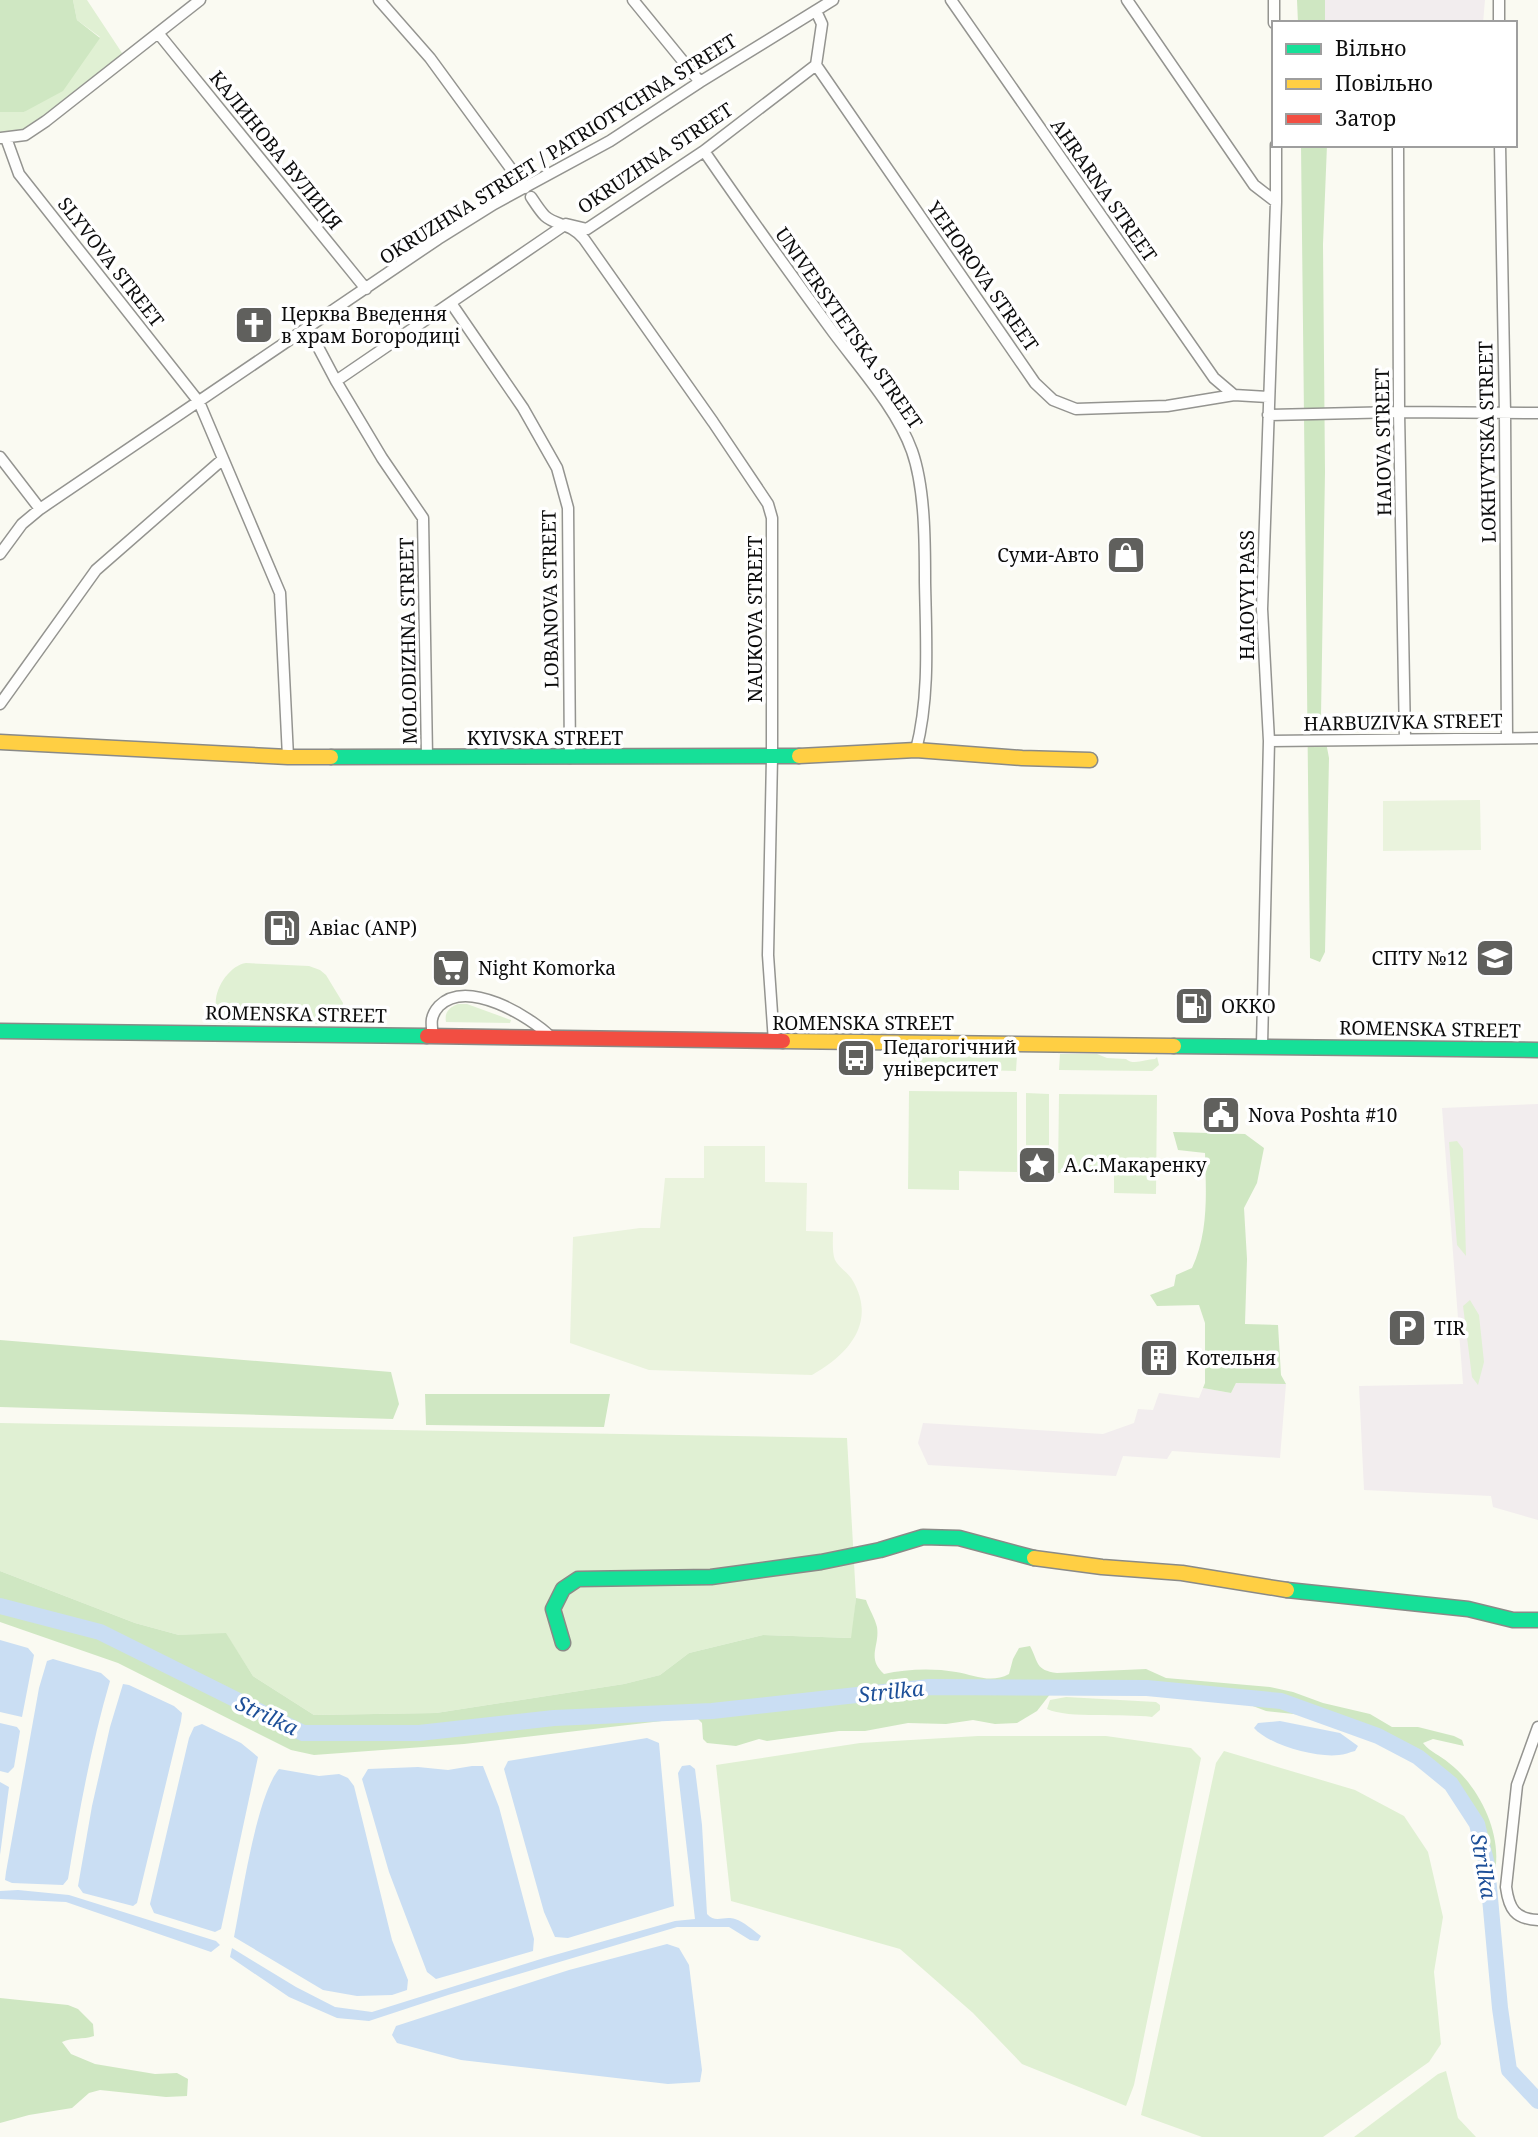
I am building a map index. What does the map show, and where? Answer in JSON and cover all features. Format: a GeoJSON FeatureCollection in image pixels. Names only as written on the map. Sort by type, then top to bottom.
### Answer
{"type":"FeatureCollection","features":[{"type":"Feature","properties":{"kind":"street"},"geometry":{"type":"LineString","coordinates":[[3,138],[25,135],[46,121],[200,0]]}},
{"type":"Feature","properties":{"kind":"street","name":"NAUKOVA STREET"},"geometry":{"type":"LineString","coordinates":[[379,0],[430,58],[546,218],[566,224],[579,232],[768,504],[774,535],[768,955],[774,1042]]}},
{"type":"Feature","properties":{"kind":"street"},"geometry":{"type":"LineString","coordinates":[[633,0],[700,82]]}},
{"type":"Feature","properties":{"kind":"street","name":"OKRUZHNA STREET / PATRIOTYCHNA STREET"},"geometry":{"type":"LineString","coordinates":[[0,554],[22,524],[40,509],[438,239],[528,192],[833,0]]}},
{"type":"Feature","properties":{"kind":"street","name":"AHRARNA STREET"},"geometry":{"type":"LineString","coordinates":[[951,0],[1214,378],[1234,395]]}},
{"type":"Feature","properties":{"kind":"street"},"geometry":{"type":"LineString","coordinates":[[1127,0],[1254,185],[1276,202]]}},
{"type":"Feature","properties":{"kind":"street"},"geometry":{"type":"LineString","coordinates":[[1274,0],[1274,21]]}},
{"type":"Feature","properties":{"kind":"street"},"geometry":{"type":"LineString","coordinates":[[1499,0],[1499,21]]}},
{"type":"Feature","properties":{"kind":"street"},"geometry":{"type":"LineString","coordinates":[[816,10],[822,24],[816,65]]}},
{"type":"Feature","properties":{"kind":"street","name":"КАЛИНОВА ВУЛИЦЯ"},"geometry":{"type":"LineString","coordinates":[[158,33],[366,289]]}},
{"type":"Feature","properties":{"kind":"street","name":"YEHOROVA STREET"},"geometry":{"type":"LineString","coordinates":[[816,65],[1035,383],[1053,400],[1076,409],[1167,406],[1234,395],[1268,397]]}},
{"type":"Feature","properties":{"kind":"street","name":"OKRUZHNA STREET"},"geometry":{"type":"LineString","coordinates":[[336,381],[566,224],[587,229],[704,150],[816,65]]}},
{"type":"Feature","properties":{"kind":"street","name":"SLYVOVA STREET"},"geometry":{"type":"LineString","coordinates":[[3,138],[19,174],[198,402],[279,593],[288,757]]}},
{"type":"Feature","properties":{"kind":"street","name":"HAIOVYI PASS"},"geometry":{"type":"LineString","coordinates":[[1262,1045],[1269,741],[1262,609],[1276,147]]}},
{"type":"Feature","properties":{"kind":"street","name":"HAIOVA STREET"},"geometry":{"type":"LineString","coordinates":[[1398,147],[1399,412],[1405,738]]}},
{"type":"Feature","properties":{"kind":"street","name":"LOKHVYTSKA STREET"},"geometry":{"type":"LineString","coordinates":[[1500,147],[1507,738]]}},
{"type":"Feature","properties":{"kind":"street","name":"UNIVERSYTETSKA STREET"},"geometry":{"type":"LineString","coordinates":[[704,150],[896,419],[912,451],[925,527],[926,697],[916,750]]}},
{"type":"Feature","properties":{"kind":"street","name":"LOBANOVA STREET"},"geometry":{"type":"LineString","coordinates":[[451,303],[523,408],[557,468],[568,508],[570,758]]}},
{"type":"Feature","properties":{"kind":"street","name":"MOLODIZHNA STREET"},"geometry":{"type":"LineString","coordinates":[[308,328],[382,458],[423,518],[427,757]]}},
{"type":"Feature","properties":{"kind":"street"},"geometry":{"type":"LineString","coordinates":[[1268,415],[1538,413]]}},
{"type":"Feature","properties":{"kind":"street"},"geometry":{"type":"LineString","coordinates":[[0,457],[40,509]]}},
{"type":"Feature","properties":{"kind":"street"},"geometry":{"type":"LineString","coordinates":[[0,704],[96,570],[223,459]]}},
{"type":"Feature","properties":{"kind":"street","name":"HARBUZIVKA STREET"},"geometry":{"type":"LineString","coordinates":[[1269,741],[1538,738]]}},
{"type":"Feature","properties":{"kind":"street","name":"KYIVSKA STREET"},"geometry":{"type":"LineString","coordinates":[[3,739],[288,757],[772,757],[916,750],[1090,760]]}},
{"type":"Feature","properties":{"kind":"street"},"geometry":{"type":"LineString","coordinates":[[433,1036],[430,1020],[436,1009],[444,1001],[456,996],[489,1001],[507,1008],[538,1025],[551,1037]]}},
{"type":"Feature","properties":{"kind":"street","name":"ROMENSKA STREET"},"geometry":{"type":"LineString","coordinates":[[0,1031],[1538,1050]]}},
{"type":"Feature","properties":{"kind":"street"},"geometry":{"type":"LineString","coordinates":[[563,1643],[553,1609],[563,1589],[578,1579],[711,1577],[821,1562],[880,1550],[923,1537],[959,1538],[1029,1557],[1182,1573],[1282,1590],[1468,1609],[1513,1620],[1538,1620]]}},
{"type":"Feature","properties":{"kind":"street"},"geometry":{"type":"LineString","coordinates":[[1538,1727],[1517,1785],[1506,1887],[1508,1901],[1515,1912],[1525,1919],[1538,1920]]}},
{"type":"Feature","properties":{"kind":"shaded area"},"geometry":{"type":"Polygon","coordinates":[[[1325,0],[1485,0],[1483,21],[1325,21],[1325,0]]]}},
{"type":"Feature","properties":{"kind":"shaded area"},"geometry":{"type":"Polygon","coordinates":[[[1538,1104],[1538,1520],[1493,1507],[1491,1496],[1364,1490],[1359,1386],[1463,1384],[1442,1108],[1538,1104]]]}},
{"type":"Feature","properties":{"kind":"shaded area"},"geometry":{"type":"Polygon","coordinates":[[[1236,1383],[1286,1384],[1280,1458],[1172,1451],[1167,1459],[1123,1456],[1116,1476],[928,1465],[918,1443],[923,1423],[1103,1434],[1134,1423],[1138,1409],[1153,1410],[1159,1393],[1199,1398],[1203,1388],[1231,1393],[1236,1383]]]}},
{"type":"Feature","properties":{"kind":"green space"},"geometry":{"type":"Polygon","coordinates":[[[0,0],[73,0],[77,20],[100,38],[63,91],[24,112],[0,112],[0,0]]]}},
{"type":"Feature","properties":{"kind":"green space"},"geometry":{"type":"Polygon","coordinates":[[[73,0],[87,0],[126,59],[25,135],[0,139],[0,112],[24,112],[100,37],[77,20],[73,0]]]}},
{"type":"Feature","properties":{"kind":"green space"},"geometry":{"type":"Polygon","coordinates":[[[1297,0],[1325,0],[1325,21],[1298,21],[1297,0]]]}},
{"type":"Feature","properties":{"kind":"green space"},"geometry":{"type":"Polygon","coordinates":[[[1301,147],[1327,147],[1323,244],[1325,472],[1321,716],[1329,758],[1325,952],[1320,962],[1310,958],[1301,147]]]}},
{"type":"Feature","properties":{"kind":"green space"},"geometry":{"type":"Polygon","coordinates":[[[1480,800],[1481,850],[1383,851],[1383,801],[1480,800]]]}},
{"type":"Feature","properties":{"kind":"green space"},"geometry":{"type":"Polygon","coordinates":[[[246,963],[309,966],[320,970],[343,1003],[341,1016],[330,1024],[228,1023],[220,1017],[216,1008],[219,989],[230,972],[246,963]]]}},
{"type":"Feature","properties":{"kind":"green space"},"geometry":{"type":"Polygon","coordinates":[[[458,1004],[467,1004],[511,1020],[510,1023],[446,1022],[448,1010],[458,1004]]]}},
{"type":"Feature","properties":{"kind":"green space"},"geometry":{"type":"Polygon","coordinates":[[[914,1052],[1017,1055],[1016,1071],[913,1068],[914,1052]]]}},
{"type":"Feature","properties":{"kind":"green space"},"geometry":{"type":"Polygon","coordinates":[[[1060,1054],[1097,1054],[1136,1062],[1157,1057],[1159,1065],[1152,1071],[1059,1070],[1060,1054]]]}},
{"type":"Feature","properties":{"kind":"green space"},"geometry":{"type":"Polygon","coordinates":[[[909,1091],[1017,1092],[1017,1172],[959,1171],[959,1190],[908,1189],[909,1091]]]}},
{"type":"Feature","properties":{"kind":"green space"},"geometry":{"type":"Polygon","coordinates":[[[1026,1093],[1049,1094],[1049,1145],[1026,1145],[1026,1093]]]}},
{"type":"Feature","properties":{"kind":"green space"},"geometry":{"type":"Polygon","coordinates":[[[1059,1094],[1157,1095],[1156,1194],[1114,1193],[1114,1174],[1058,1173],[1059,1094]]]}},
{"type":"Feature","properties":{"kind":"green space"},"geometry":{"type":"Polygon","coordinates":[[[1173,1132],[1245,1134],[1264,1148],[1257,1183],[1244,1208],[1247,1259],[1245,1324],[1278,1325],[1281,1375],[1286,1384],[1236,1383],[1231,1393],[1203,1388],[1205,1323],[1199,1305],[1157,1306],[1150,1295],[1174,1286],[1176,1275],[1192,1268],[1204,1226],[1205,1153],[1178,1150],[1173,1132]]]}},
{"type":"Feature","properties":{"kind":"green space"},"geometry":{"type":"Polygon","coordinates":[[[1457,1141],[1463,1149],[1466,1256],[1457,1245],[1449,1142],[1457,1141]]]}},
{"type":"Feature","properties":{"kind":"green space"},"geometry":{"type":"Polygon","coordinates":[[[704,1146],[765,1146],[765,1182],[807,1183],[806,1231],[833,1232],[835,1260],[851,1278],[860,1296],[862,1311],[860,1324],[847,1348],[812,1375],[649,1370],[570,1343],[573,1237],[660,1228],[665,1178],[704,1178],[704,1146]]]}},
{"type":"Feature","properties":{"kind":"green space"},"geometry":{"type":"Polygon","coordinates":[[[1470,1300],[1479,1315],[1484,1362],[1478,1385],[1472,1377],[1463,1306],[1470,1300]]]}},
{"type":"Feature","properties":{"kind":"green space"},"geometry":{"type":"Polygon","coordinates":[[[0,1340],[391,1372],[399,1404],[393,1419],[0,1407],[0,1340]]]}},
{"type":"Feature","properties":{"kind":"green space"},"geometry":{"type":"Polygon","coordinates":[[[425,1394],[610,1394],[604,1427],[426,1425],[425,1394]]]}},
{"type":"Feature","properties":{"kind":"green space"},"geometry":{"type":"Polygon","coordinates":[[[0,1423],[847,1438],[856,1598],[852,1638],[763,1635],[689,1653],[660,1675],[624,1684],[436,1713],[314,1715],[253,1676],[226,1634],[179,1635],[135,1623],[0,1571],[0,1423]]]}},
{"type":"Feature","properties":{"kind":"green space"},"geometry":{"type":"Polygon","coordinates":[[[0,1571],[135,1623],[179,1635],[226,1633],[253,1676],[314,1715],[436,1713],[624,1684],[660,1675],[689,1653],[763,1635],[851,1638],[856,1598],[866,1600],[877,1627],[876,1663],[884,1674],[929,1670],[982,1678],[1002,1677],[1009,1674],[1019,1648],[1030,1646],[1041,1668],[1050,1672],[1146,1669],[1166,1678],[1270,1687],[1370,1714],[1392,1727],[1418,1727],[1454,1736],[1462,1740],[1464,1746],[1433,1739],[1423,1743],[1460,1773],[1479,1799],[1487,1814],[1496,1845],[1494,1875],[1476,1814],[1463,1793],[1445,1776],[1366,1734],[1303,1715],[1266,1711],[1237,1700],[1218,1700],[1158,1689],[1140,1690],[1129,1686],[1109,1693],[1051,1693],[1037,1711],[1017,1723],[995,1724],[973,1720],[946,1724],[908,1723],[865,1731],[839,1731],[767,1741],[759,1739],[736,1746],[707,1743],[703,1739],[702,1723],[696,1717],[464,1744],[314,1755],[291,1750],[118,1663],[0,1622],[0,1571]]]}},
{"type":"Feature","properties":{"kind":"green space"},"geometry":{"type":"Polygon","coordinates":[[[1066,1697],[1156,1702],[1160,1705],[1160,1710],[1152,1717],[1068,1714],[1047,1709],[1050,1700],[1066,1697]]]}},
{"type":"Feature","properties":{"kind":"green space"},"geometry":{"type":"Polygon","coordinates":[[[978,1736],[1106,1736],[1191,1748],[1201,1758],[1134,2085],[1126,2106],[1022,2064],[973,2013],[900,1949],[731,1901],[716,1765],[860,1743],[978,1736]]]}},
{"type":"Feature","properties":{"kind":"green space"},"geometry":{"type":"Polygon","coordinates":[[[1224,1751],[1355,1790],[1404,1816],[1428,1852],[1443,1917],[1434,1972],[1441,2044],[1429,2062],[1323,2137],[1202,2137],[1141,2115],[1216,1763],[1224,1751]]]}},
{"type":"Feature","properties":{"kind":"green space"},"geometry":{"type":"Polygon","coordinates":[[[0,1998],[68,2005],[78,2009],[93,2024],[94,2036],[62,2042],[71,2054],[95,2064],[155,2074],[177,2073],[188,2079],[187,2096],[166,2097],[100,2090],[89,2093],[72,2108],[0,2123],[0,1998]]]}},
{"type":"Feature","properties":{"kind":"green space"},"geometry":{"type":"Polygon","coordinates":[[[1446,2071],[1458,2118],[1476,2137],[1354,2137],[1438,2074],[1446,2071]]]}},
{"type":"Feature","properties":{"kind":"water"},"geometry":{"type":"Polygon","coordinates":[[[0,1640],[28,1648],[34,1655],[22,1717],[0,1712],[0,1640]]]}},
{"type":"Feature","properties":{"kind":"water"},"geometry":{"type":"Polygon","coordinates":[[[53,1659],[101,1673],[110,1681],[86,1779],[68,1879],[63,1885],[12,1883],[5,1880],[6,1872],[39,1688],[47,1661],[53,1659]]]}},
{"type":"Feature","properties":{"kind":"water"},"geometry":{"type":"Polygon","coordinates":[[[123,1684],[174,1706],[182,1713],[137,1903],[133,1906],[83,1893],[78,1886],[92,1806],[123,1684]]]}},
{"type":"Feature","properties":{"kind":"water"},"geometry":{"type":"Polygon","coordinates":[[[1280,1721],[1340,1733],[1358,1746],[1355,1751],[1343,1755],[1318,1754],[1281,1745],[1254,1728],[1258,1723],[1280,1721]]]}},
{"type":"Feature","properties":{"kind":"water"},"geometry":{"type":"Polygon","coordinates":[[[0,1723],[17,1727],[20,1731],[14,1767],[8,1773],[0,1771],[0,1723]]]}},
{"type":"Feature","properties":{"kind":"water"},"geometry":{"type":"Polygon","coordinates":[[[202,1724],[241,1743],[258,1757],[221,1929],[215,1932],[154,1913],[150,1904],[189,1738],[194,1727],[202,1724]]]}},
{"type":"Feature","properties":{"kind":"water"},"geometry":{"type":"Polygon","coordinates":[[[647,1738],[659,1743],[674,1906],[568,1938],[555,1937],[544,1912],[504,1769],[508,1761],[647,1738]]]}},
{"type":"Feature","properties":{"kind":"water"},"geometry":{"type":"Polygon","coordinates":[[[690,1765],[695,1769],[702,1825],[707,1914],[717,1919],[731,1918],[742,1922],[761,1936],[758,1941],[750,1940],[729,1927],[677,1927],[369,2021],[337,2018],[289,1997],[230,1957],[232,1948],[335,2007],[372,2012],[544,1958],[675,1921],[695,1919],[678,1773],[682,1766],[690,1765]]]}},
{"type":"Feature","properties":{"kind":"water"},"geometry":{"type":"Polygon","coordinates":[[[483,1766],[499,1807],[534,1939],[533,1951],[436,1979],[427,1972],[389,1872],[362,1779],[368,1769],[418,1767],[448,1770],[483,1766]]]}},
{"type":"Feature","properties":{"kind":"water"},"geometry":{"type":"Polygon","coordinates":[[[279,1769],[319,1776],[339,1774],[348,1778],[354,1786],[392,1940],[408,1980],[407,1990],[392,1995],[357,1996],[323,1990],[234,1937],[257,1824],[263,1802],[279,1769]]]}},
{"type":"Feature","properties":{"kind":"water"},"geometry":{"type":"Polygon","coordinates":[[[0,1782],[9,1787],[0,1855],[0,1782]]]}},
{"type":"Feature","properties":{"kind":"water"},"geometry":{"type":"Polygon","coordinates":[[[0,1891],[69,1895],[216,1941],[220,1945],[211,1952],[66,1902],[0,1899],[0,1891]]]}},
{"type":"Feature","properties":{"kind":"water"},"geometry":{"type":"Polygon","coordinates":[[[667,1944],[679,1948],[689,1965],[702,2070],[700,2082],[668,2084],[461,2060],[397,2043],[392,2035],[396,2026],[569,1970],[667,1944]]]}},
{"type":"Feature","properties":{"kind":"waterway","name":"Strilka"},"geometry":{"type":"LineString","coordinates":[[0,1606],[100,1632],[303,1733],[419,1733],[554,1718],[712,1711],[929,1687],[1147,1688],[1281,1701],[1378,1736],[1418,1757],[1451,1784],[1477,1824],[1487,1865],[1500,2008],[1509,2070],[1538,2101]]}},
{"type":"Feature","properties":{"kind":"traffic: fast"},"geometry":{"type":"LineString","coordinates":[[331,757],[799,756]]}},
{"type":"Feature","properties":{"kind":"traffic: fast"},"geometry":{"type":"LineString","coordinates":[[0,1031],[427,1036]]}},
{"type":"Feature","properties":{"kind":"traffic: fast"},"geometry":{"type":"LineString","coordinates":[[1174,1046],[1538,1050]]}},
{"type":"Feature","properties":{"kind":"traffic: fast"},"geometry":{"type":"LineString","coordinates":[[563,1643],[553,1609],[563,1589],[578,1579],[711,1577],[821,1562],[880,1550],[923,1537],[959,1538],[1034,1558]]}},
{"type":"Feature","properties":{"kind":"traffic: fast"},"geometry":{"type":"LineString","coordinates":[[1287,1590],[1468,1609],[1513,1620],[1538,1620]]}},
{"type":"Feature","properties":{"kind":"traffic: slow"},"geometry":{"type":"LineString","coordinates":[[0,742],[331,757]]}},
{"type":"Feature","properties":{"kind":"traffic: slow"},"geometry":{"type":"LineString","coordinates":[[799,756],[916,750],[1090,760]]}},
{"type":"Feature","properties":{"kind":"traffic: slow"},"geometry":{"type":"LineString","coordinates":[[783,1041],[1174,1046]]}},
{"type":"Feature","properties":{"kind":"traffic: slow"},"geometry":{"type":"LineString","coordinates":[[1034,1558],[1182,1573],[1287,1590]]}},
{"type":"Feature","properties":{"kind":"traffic: jam"},"geometry":{"type":"LineString","coordinates":[[427,1036],[783,1041]]}},
{"type":"Feature","properties":{"kind":"place","name":"Церква Введення в храм Богородиці"},"geometry":{"type":"Point","coordinates":[254,325]}},
{"type":"Feature","properties":{"kind":"place","name":"Суми-Авто"},"geometry":{"type":"Point","coordinates":[1126,555]}},
{"type":"Feature","properties":{"kind":"place","name":"Авіас (ANP)"},"geometry":{"type":"Point","coordinates":[282,928]}},
{"type":"Feature","properties":{"kind":"place","name":"СПТУ №12"},"geometry":{"type":"Point","coordinates":[1495,958]}},
{"type":"Feature","properties":{"kind":"place","name":"Night Komorka"},"geometry":{"type":"Point","coordinates":[451,968]}},
{"type":"Feature","properties":{"kind":"place","name":"ОККО"},"geometry":{"type":"Point","coordinates":[1194,1006]}},
{"type":"Feature","properties":{"kind":"place","name":"Педагогічний університет"},"geometry":{"type":"Point","coordinates":[856,1058]}},
{"type":"Feature","properties":{"kind":"place","name":"Nova Poshta #10"},"geometry":{"type":"Point","coordinates":[1221,1115]}},
{"type":"Feature","properties":{"kind":"place","name":"А.С.Макаренку"},"geometry":{"type":"Point","coordinates":[1037,1165]}},
{"type":"Feature","properties":{"kind":"place","name":"TIR"},"geometry":{"type":"Point","coordinates":[1407,1328]}},
{"type":"Feature","properties":{"kind":"place","name":"Котельня"},"geometry":{"type":"Point","coordinates":[1159,1358]}}]}
